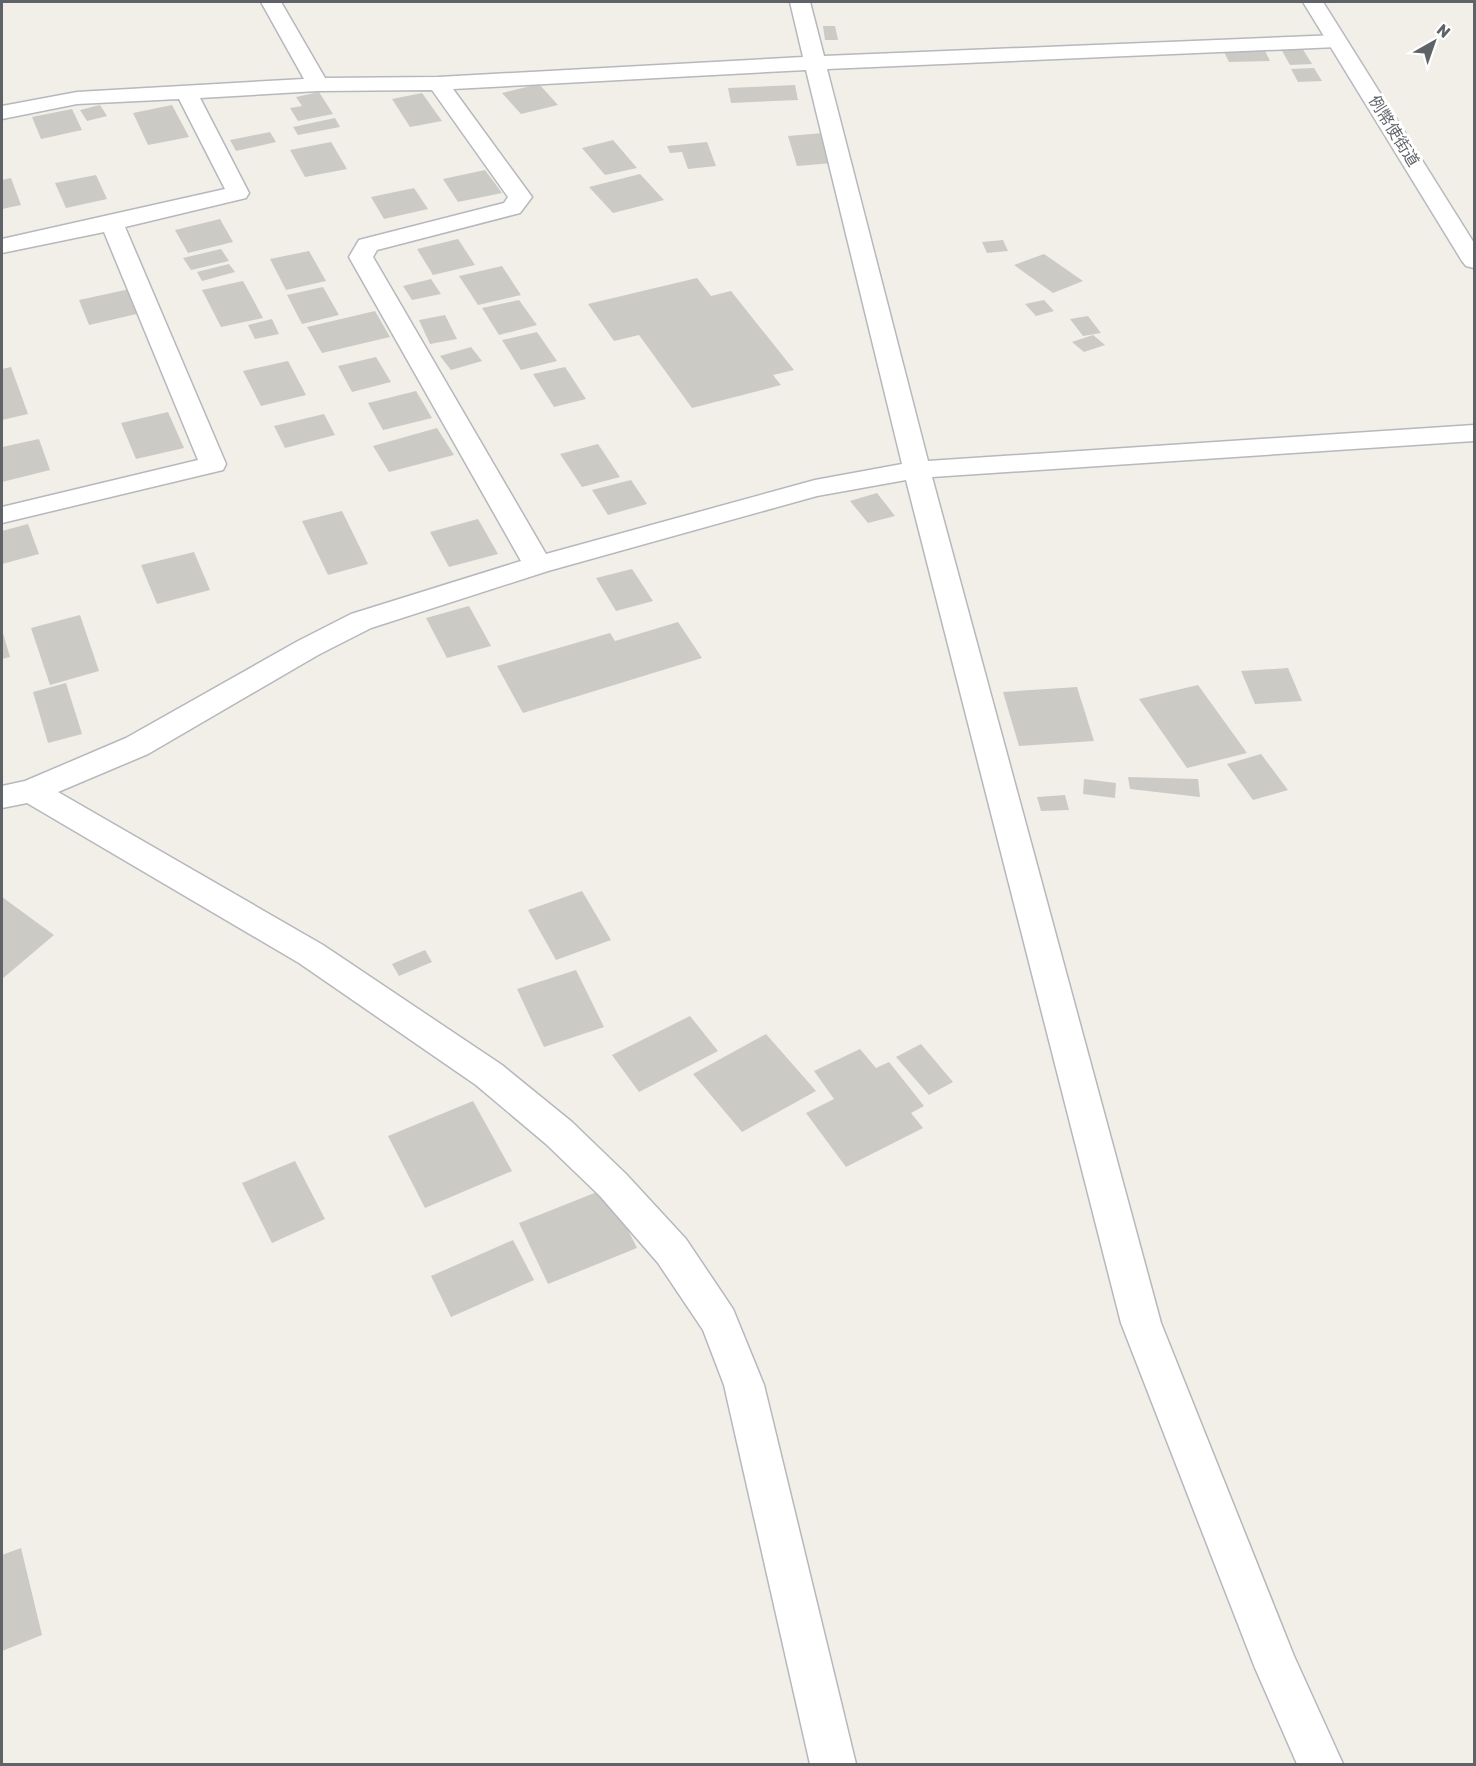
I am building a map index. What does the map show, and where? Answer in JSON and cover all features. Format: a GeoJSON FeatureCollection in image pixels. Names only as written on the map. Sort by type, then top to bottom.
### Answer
{"type":"FeatureCollection","features":[{"type":"Feature","properties":{"kind":"street"},"geometry":{"type":"LineString","coordinates":[[271,2],[318,85]]}},
{"type":"Feature","properties":{"kind":"street"},"geometry":{"type":"LineString","coordinates":[[800,2],[917,470],[1141,1323],[1273,1657],[1320,1764]]}},
{"type":"Feature","properties":{"kind":"street","name":"例幣使街道"},"geometry":{"type":"LineString","coordinates":[[1313,2],[1474,261]]}},
{"type":"Feature","properties":{"kind":"street"},"geometry":{"type":"LineString","coordinates":[[2,112],[77,98],[187,94],[318,85],[438,83],[816,63],[1337,41]]}},
{"type":"Feature","properties":{"kind":"street"},"geometry":{"type":"LineString","coordinates":[[438,83],[520,197],[512,208],[367,245],[361,257],[538,565]]}},
{"type":"Feature","properties":{"kind":"street"},"geometry":{"type":"LineString","coordinates":[[2,246],[238,193],[187,94]]}},
{"type":"Feature","properties":{"kind":"street"},"geometry":{"type":"LineString","coordinates":[[2,515],[213,464],[112,223]]}},
{"type":"Feature","properties":{"kind":"street"},"geometry":{"type":"LineString","coordinates":[[16,794],[137,746],[308,648],[361,621],[538,565],[815,488],[917,470],[1474,433]]}},
{"type":"Feature","properties":{"kind":"street"},"geometry":{"type":"LineString","coordinates":[[16,794],[311,954],[489,1075],[614,1185],[672,1251],[719,1322],[744,1385],[833,1764]]}},
{"type":"Feature","properties":{"kind":"building"},"geometry":{"type":"Polygon","coordinates":[[[823,26],[835,26],[838,40],[825,40],[823,26]]]}},
{"type":"Feature","properties":{"kind":"building"},"geometry":{"type":"Polygon","coordinates":[[[1302,48],[1312,64],[1290,65],[1281,49],[1302,48]]]}},
{"type":"Feature","properties":{"kind":"building"},"geometry":{"type":"Polygon","coordinates":[[[1265,51],[1270,61],[1229,62],[1224,52],[1265,51]]]}},
{"type":"Feature","properties":{"kind":"building"},"geometry":{"type":"Polygon","coordinates":[[[1314,68],[1322,81],[1298,82],[1291,69],[1314,68]]]}},
{"type":"Feature","properties":{"kind":"building"},"geometry":{"type":"Polygon","coordinates":[[[539,84],[558,105],[521,114],[502,93],[539,84]]]}},
{"type":"Feature","properties":{"kind":"building"},"geometry":{"type":"Polygon","coordinates":[[[795,85],[798,100],[731,103],[728,88],[795,85]]]}},
{"type":"Feature","properties":{"kind":"building"},"geometry":{"type":"Polygon","coordinates":[[[319,92],[333,114],[298,121],[290,108],[302,106],[296,97],[319,92]]]}},
{"type":"Feature","properties":{"kind":"building"},"geometry":{"type":"Polygon","coordinates":[[[422,93],[442,121],[410,127],[392,99],[422,93]]]}},
{"type":"Feature","properties":{"kind":"building"},"geometry":{"type":"Polygon","coordinates":[[[100,105],[107,116],[87,121],[80,110],[100,105]]]}},
{"type":"Feature","properties":{"kind":"building"},"geometry":{"type":"Polygon","coordinates":[[[172,105],[189,137],[148,145],[133,113],[172,105]]]}},
{"type":"Feature","properties":{"kind":"building"},"geometry":{"type":"Polygon","coordinates":[[[72,109],[82,130],[41,139],[32,117],[72,109]]]}},
{"type":"Feature","properties":{"kind":"building"},"geometry":{"type":"Polygon","coordinates":[[[335,118],[340,127],[298,135],[293,127],[335,118]]]}},
{"type":"Feature","properties":{"kind":"building"},"geometry":{"type":"Polygon","coordinates":[[[270,132],[276,142],[236,151],[230,140],[270,132]]]}},
{"type":"Feature","properties":{"kind":"building"},"geometry":{"type":"Polygon","coordinates":[[[823,133],[833,163],[797,166],[788,136],[823,133]]]}},
{"type":"Feature","properties":{"kind":"building"},"geometry":{"type":"Polygon","coordinates":[[[613,140],[637,168],[605,175],[582,148],[613,140]]]}},
{"type":"Feature","properties":{"kind":"building"},"geometry":{"type":"Polygon","coordinates":[[[331,142],[347,169],[305,177],[290,150],[331,142]]]}},
{"type":"Feature","properties":{"kind":"building"},"geometry":{"type":"Polygon","coordinates":[[[707,142],[716,166],[688,169],[682,152],[670,153],[667,146],[707,142]]]}},
{"type":"Feature","properties":{"kind":"building"},"geometry":{"type":"Polygon","coordinates":[[[485,170],[502,193],[458,202],[443,179],[485,170]]]}},
{"type":"Feature","properties":{"kind":"building"},"geometry":{"type":"Polygon","coordinates":[[[640,174],[664,200],[613,213],[589,187],[640,174]]]}},
{"type":"Feature","properties":{"kind":"building"},"geometry":{"type":"Polygon","coordinates":[[[96,175],[107,199],[66,208],[55,183],[96,175]]]}},
{"type":"Feature","properties":{"kind":"building"},"geometry":{"type":"Polygon","coordinates":[[[11,178],[21,205],[2,209],[2,180],[11,178]]]}},
{"type":"Feature","properties":{"kind":"building"},"geometry":{"type":"Polygon","coordinates":[[[414,188],[428,209],[384,219],[371,197],[414,188]]]}},
{"type":"Feature","properties":{"kind":"building"},"geometry":{"type":"Polygon","coordinates":[[[220,219],[233,242],[188,253],[175,230],[220,219]]]}},
{"type":"Feature","properties":{"kind":"building"},"geometry":{"type":"Polygon","coordinates":[[[458,239],[475,265],[433,275],[417,249],[458,239]]]}},
{"type":"Feature","properties":{"kind":"building"},"geometry":{"type":"Polygon","coordinates":[[[1003,240],[1008,251],[987,253],[982,242],[1003,240]]]}},
{"type":"Feature","properties":{"kind":"building"},"geometry":{"type":"Polygon","coordinates":[[[221,249],[229,261],[191,270],[183,258],[221,249]]]}},
{"type":"Feature","properties":{"kind":"building"},"geometry":{"type":"Polygon","coordinates":[[[309,251],[326,281],[286,290],[270,259],[309,251]]]}},
{"type":"Feature","properties":{"kind":"building"},"geometry":{"type":"Polygon","coordinates":[[[1044,254],[1083,281],[1053,293],[1014,265],[1044,254]]]}},
{"type":"Feature","properties":{"kind":"building"},"geometry":{"type":"Polygon","coordinates":[[[229,264],[235,272],[202,281],[197,272],[229,264]]]}},
{"type":"Feature","properties":{"kind":"building"},"geometry":{"type":"Polygon","coordinates":[[[502,266],[521,295],[478,305],[459,276],[502,266]]]}},
{"type":"Feature","properties":{"kind":"building"},"geometry":{"type":"Polygon","coordinates":[[[697,278],[711,296],[731,291],[794,370],[773,375],[781,385],[692,408],[639,335],[614,341],[588,304],[697,278]]]}},
{"type":"Feature","properties":{"kind":"building"},"geometry":{"type":"Polygon","coordinates":[[[431,279],[441,294],[412,300],[403,286],[431,279]]]}},
{"type":"Feature","properties":{"kind":"building"},"geometry":{"type":"Polygon","coordinates":[[[243,281],[263,318],[221,327],[202,290],[243,281]]]}},
{"type":"Feature","properties":{"kind":"building"},"geometry":{"type":"Polygon","coordinates":[[[323,287],[339,315],[302,324],[287,295],[323,287]]]}},
{"type":"Feature","properties":{"kind":"building"},"geometry":{"type":"Polygon","coordinates":[[[130,289],[141,313],[89,325],[79,300],[130,289]]]}},
{"type":"Feature","properties":{"kind":"building"},"geometry":{"type":"Polygon","coordinates":[[[519,300],[537,325],[499,335],[482,308],[519,300]]]}},
{"type":"Feature","properties":{"kind":"building"},"geometry":{"type":"Polygon","coordinates":[[[1044,300],[1054,311],[1036,316],[1025,304],[1044,300]]]}},
{"type":"Feature","properties":{"kind":"building"},"geometry":{"type":"Polygon","coordinates":[[[375,311],[390,337],[322,353],[307,327],[375,311]]]}},
{"type":"Feature","properties":{"kind":"building"},"geometry":{"type":"Polygon","coordinates":[[[445,315],[457,339],[430,344],[419,320],[445,315]]]}},
{"type":"Feature","properties":{"kind":"building"},"geometry":{"type":"Polygon","coordinates":[[[1088,316],[1101,333],[1083,336],[1070,319],[1088,316]]]}},
{"type":"Feature","properties":{"kind":"building"},"geometry":{"type":"Polygon","coordinates":[[[272,319],[279,334],[255,339],[248,325],[272,319]]]}},
{"type":"Feature","properties":{"kind":"building"},"geometry":{"type":"Polygon","coordinates":[[[537,332],[557,361],[521,370],[502,340],[537,332]]]}},
{"type":"Feature","properties":{"kind":"building"},"geometry":{"type":"Polygon","coordinates":[[[1093,335],[1105,345],[1084,352],[1072,342],[1093,335]]]}},
{"type":"Feature","properties":{"kind":"building"},"geometry":{"type":"Polygon","coordinates":[[[471,347],[482,361],[451,370],[440,356],[471,347]]]}},
{"type":"Feature","properties":{"kind":"building"},"geometry":{"type":"Polygon","coordinates":[[[376,357],[391,382],[352,392],[338,366],[376,357]]]}},
{"type":"Feature","properties":{"kind":"building"},"geometry":{"type":"Polygon","coordinates":[[[288,361],[306,395],[261,406],[243,371],[288,361]]]}},
{"type":"Feature","properties":{"kind":"building"},"geometry":{"type":"Polygon","coordinates":[[[11,367],[28,414],[2,420],[2,369],[11,367]]]}},
{"type":"Feature","properties":{"kind":"building"},"geometry":{"type":"Polygon","coordinates":[[[565,367],[586,399],[554,407],[533,374],[565,367]]]}},
{"type":"Feature","properties":{"kind":"building"},"geometry":{"type":"Polygon","coordinates":[[[416,391],[432,418],[383,430],[368,403],[416,391]]]}},
{"type":"Feature","properties":{"kind":"building"},"geometry":{"type":"Polygon","coordinates":[[[168,412],[184,448],[136,459],[121,423],[168,412]]]}},
{"type":"Feature","properties":{"kind":"building"},"geometry":{"type":"Polygon","coordinates":[[[324,414],[335,435],[285,448],[274,426],[324,414]]]}},
{"type":"Feature","properties":{"kind":"building"},"geometry":{"type":"Polygon","coordinates":[[[437,428],[454,455],[389,472],[373,446],[437,428]]]}},
{"type":"Feature","properties":{"kind":"building"},"geometry":{"type":"Polygon","coordinates":[[[39,439],[50,470],[2,482],[2,447],[39,439]]]}},
{"type":"Feature","properties":{"kind":"building"},"geometry":{"type":"Polygon","coordinates":[[[598,444],[620,477],[582,487],[560,454],[598,444]]]}},
{"type":"Feature","properties":{"kind":"building"},"geometry":{"type":"Polygon","coordinates":[[[631,480],[647,504],[608,515],[592,490],[631,480]]]}},
{"type":"Feature","properties":{"kind":"building"},"geometry":{"type":"Polygon","coordinates":[[[877,493],[895,516],[868,523],[850,501],[877,493]]]}},
{"type":"Feature","properties":{"kind":"building"},"geometry":{"type":"Polygon","coordinates":[[[342,511],[368,564],[328,575],[302,521],[342,511]]]}},
{"type":"Feature","properties":{"kind":"building"},"geometry":{"type":"Polygon","coordinates":[[[478,519],[498,554],[449,567],[430,532],[478,519]]]}},
{"type":"Feature","properties":{"kind":"building"},"geometry":{"type":"Polygon","coordinates":[[[28,524],[39,554],[2,564],[2,531],[28,524]]]}},
{"type":"Feature","properties":{"kind":"building"},"geometry":{"type":"Polygon","coordinates":[[[194,552],[210,590],[157,604],[141,565],[194,552]]]}},
{"type":"Feature","properties":{"kind":"building"},"geometry":{"type":"Polygon","coordinates":[[[632,569],[653,601],[616,611],[596,578],[632,569]]]}},
{"type":"Feature","properties":{"kind":"building"},"geometry":{"type":"Polygon","coordinates":[[[469,606],[491,646],[447,658],[426,618],[469,606]]]}},
{"type":"Feature","properties":{"kind":"building"},"geometry":{"type":"Polygon","coordinates":[[[80,615],[99,671],[50,685],[31,628],[80,615]]]}},
{"type":"Feature","properties":{"kind":"building"},"geometry":{"type":"Polygon","coordinates":[[[678,622],[702,658],[523,713],[497,666],[610,633],[615,641],[678,622]]]}},
{"type":"Feature","properties":{"kind":"building"},"geometry":{"type":"Polygon","coordinates":[[[2,630],[10,657],[2,659],[2,630]]]}},
{"type":"Feature","properties":{"kind":"building"},"geometry":{"type":"Polygon","coordinates":[[[1288,668],[1302,701],[1255,704],[1241,671],[1288,668]]]}},
{"type":"Feature","properties":{"kind":"building"},"geometry":{"type":"Polygon","coordinates":[[[66,683],[82,734],[48,743],[33,692],[66,683]]]}},
{"type":"Feature","properties":{"kind":"building"},"geometry":{"type":"Polygon","coordinates":[[[1198,685],[1247,753],[1187,768],[1139,699],[1198,685]]]}},
{"type":"Feature","properties":{"kind":"building"},"geometry":{"type":"Polygon","coordinates":[[[1077,687],[1094,741],[1019,746],[1003,692],[1077,687]]]}},
{"type":"Feature","properties":{"kind":"building"},"geometry":{"type":"Polygon","coordinates":[[[1261,754],[1288,790],[1253,800],[1227,764],[1261,754]]]}},
{"type":"Feature","properties":{"kind":"building"},"geometry":{"type":"Polygon","coordinates":[[[1128,777],[1198,779],[1200,797],[1130,789],[1128,777]]]}},
{"type":"Feature","properties":{"kind":"building"},"geometry":{"type":"Polygon","coordinates":[[[1084,779],[1116,783],[1115,798],[1083,794],[1084,779]]]}},
{"type":"Feature","properties":{"kind":"building"},"geometry":{"type":"Polygon","coordinates":[[[1065,795],[1069,810],[1041,811],[1037,797],[1065,795]]]}},
{"type":"Feature","properties":{"kind":"building"},"geometry":{"type":"Polygon","coordinates":[[[582,891],[611,940],[556,960],[528,910],[582,891]]]}},
{"type":"Feature","properties":{"kind":"building"},"geometry":{"type":"Polygon","coordinates":[[[2,897],[54,935],[2,979],[2,897]]]}},
{"type":"Feature","properties":{"kind":"building"},"geometry":{"type":"Polygon","coordinates":[[[425,950],[432,962],[399,976],[392,964],[425,950]]]}},
{"type":"Feature","properties":{"kind":"building"},"geometry":{"type":"Polygon","coordinates":[[[576,970],[604,1027],[544,1047],[517,989],[576,970]]]}},
{"type":"Feature","properties":{"kind":"building"},"geometry":{"type":"Polygon","coordinates":[[[690,1016],[718,1051],[639,1092],[612,1055],[690,1016]]]}},
{"type":"Feature","properties":{"kind":"building"},"geometry":{"type":"Polygon","coordinates":[[[766,1034],[816,1091],[742,1132],[693,1074],[766,1034]]]}},
{"type":"Feature","properties":{"kind":"building"},"geometry":{"type":"Polygon","coordinates":[[[921,1044],[953,1082],[929,1095],[896,1057],[921,1044]]]}},
{"type":"Feature","properties":{"kind":"building"},"geometry":{"type":"Polygon","coordinates":[[[860,1049],[876,1068],[889,1062],[924,1106],[911,1113],[923,1128],[846,1167],[806,1113],[834,1099],[814,1071],[860,1049]]]}},
{"type":"Feature","properties":{"kind":"building"},"geometry":{"type":"Polygon","coordinates":[[[473,1101],[512,1171],[425,1208],[388,1136],[473,1101]]]}},
{"type":"Feature","properties":{"kind":"building"},"geometry":{"type":"Polygon","coordinates":[[[295,1161],[325,1219],[272,1243],[242,1183],[295,1161]]]}},
{"type":"Feature","properties":{"kind":"building"},"geometry":{"type":"Polygon","coordinates":[[[607,1188],[637,1248],[548,1284],[519,1223],[607,1188]]]}},
{"type":"Feature","properties":{"kind":"building"},"geometry":{"type":"Polygon","coordinates":[[[513,1240],[534,1280],[451,1317],[431,1276],[513,1240]]]}},
{"type":"Feature","properties":{"kind":"building"},"geometry":{"type":"Polygon","coordinates":[[[21,1548],[42,1635],[2,1651],[2,1555],[21,1548]]]}}]}
